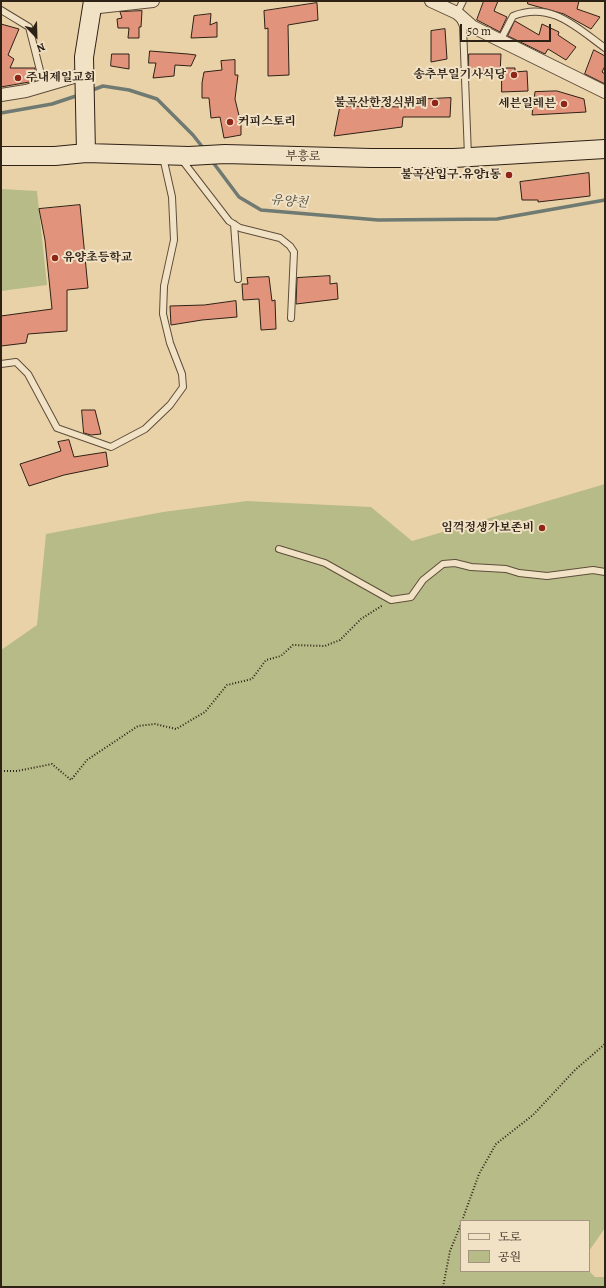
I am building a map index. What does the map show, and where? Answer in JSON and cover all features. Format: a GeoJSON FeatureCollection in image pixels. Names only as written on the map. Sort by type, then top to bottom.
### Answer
{"type":"FeatureCollection","features":[{"type":"Feature","properties":{"kind":"main road"},"geometry":{"type":"LineString","coordinates":[[86,153],[84,57],[92,5]]}},
{"type":"Feature","properties":{"kind":"main road","name":"부흥로"},"geometry":{"type":"LineString","coordinates":[[1,156],[55,156],[86,153],[177,155],[225,154],[371,158],[468,158],[605,149]]}},
{"type":"Feature","properties":{"kind":"street"},"geometry":{"type":"LineString","coordinates":[[92,5],[153,1]]}},
{"type":"Feature","properties":{"kind":"street"},"geometry":{"type":"LineString","coordinates":[[430,1],[457,13],[473,27],[605,92]]}},
{"type":"Feature","properties":{"kind":"street"},"geometry":{"type":"LineString","coordinates":[[1,95],[84,78]]}},
{"type":"Feature","properties":{"kind":"lane"},"geometry":{"type":"LineString","coordinates":[[463,1],[457,13],[463,26],[468,158]]}},
{"type":"Feature","properties":{"kind":"lane"},"geometry":{"type":"LineString","coordinates":[[1,10],[29,27],[44,86]]}},
{"type":"Feature","properties":{"kind":"lane"},"geometry":{"type":"LineString","coordinates":[[501,40],[513,16],[525,11],[542,11],[567,19],[605,48]]}},
{"type":"Feature","properties":{"kind":"lane"},"geometry":{"type":"LineString","coordinates":[[177,155],[229,221],[240,228],[280,238],[290,246],[294,252],[291,318]]}},
{"type":"Feature","properties":{"kind":"lane"},"geometry":{"type":"LineString","coordinates":[[1,364],[16,362],[28,374],[57,428],[111,447],[145,429],[170,405],[183,387],[182,374],[170,343],[163,314],[164,286],[174,240],[172,197],[177,155]]}},
{"type":"Feature","properties":{"kind":"lane"},"geometry":{"type":"LineString","coordinates":[[234,224],[238,279]]}},
{"type":"Feature","properties":{"kind":"lane"},"geometry":{"type":"LineString","coordinates":[[279,548],[325,563],[390,600],[411,597],[423,580],[443,564],[455,563],[471,567],[506,569],[519,573],[547,576],[593,570],[605,572]]}},
{"type":"Feature","properties":{"kind":"path"},"geometry":{"type":"LineString","coordinates":[[1,771],[17,771],[52,764],[71,780],[87,760],[138,726],[155,724],[176,729],[205,712],[226,685],[252,679],[266,660],[281,656],[293,645],[325,646],[340,640],[361,619],[390,600]]}},
{"type":"Feature","properties":{"kind":"path"},"geometry":{"type":"LineString","coordinates":[[463,1220],[479,1174],[496,1144],[533,1116],[575,1070],[605,1044]]}},
{"type":"Feature","properties":{"kind":"path"},"geometry":{"type":"LineString","coordinates":[[443,1287],[450,1251],[460,1227]]}},
{"type":"Feature","properties":{"kind":"green space"},"geometry":{"type":"Polygon","coordinates":[[[1,189],[37,191],[47,285],[1,291],[1,189]]]}},
{"type":"Feature","properties":{"kind":"green space"},"geometry":{"type":"Polygon","coordinates":[[[605,484],[605,1228],[590,1250],[590,1220],[460,1220],[460,1272],[590,1272],[595,1277],[605,1277],[605,1287],[1,1287],[1,650],[37,625],[46,534],[163,512],[247,501],[371,507],[412,541],[605,484]]]}},
{"type":"Feature","properties":{"kind":"building"},"geometry":{"type":"Polygon","coordinates":[[[484,1],[498,1],[494,11],[507,17],[500,32],[477,20],[484,1]]]}},
{"type":"Feature","properties":{"kind":"building"},"geometry":{"type":"Polygon","coordinates":[[[528,1],[579,1],[577,9],[600,17],[591,29],[564,14],[528,4],[528,1]]]}},
{"type":"Feature","properties":{"kind":"building"},"geometry":{"type":"Polygon","coordinates":[[[317,3],[318,20],[288,25],[289,75],[268,76],[268,28],[265,29],[264,11],[317,3]]]}},
{"type":"Feature","properties":{"kind":"building"},"geometry":{"type":"Polygon","coordinates":[[[142,11],[141,27],[139,27],[139,38],[128,38],[129,28],[118,28],[117,19],[122,18],[120,12],[142,11]]]}},
{"type":"Feature","properties":{"kind":"building"},"geometry":{"type":"Polygon","coordinates":[[[211,14],[210,25],[217,22],[217,37],[191,38],[194,16],[211,14]]]}},
{"type":"Feature","properties":{"kind":"building"},"geometry":{"type":"Polygon","coordinates":[[[515,21],[539,35],[542,24],[559,32],[558,35],[576,47],[566,60],[548,49],[545,54],[508,36],[515,21]]]}},
{"type":"Feature","properties":{"kind":"building"},"geometry":{"type":"Polygon","coordinates":[[[1,24],[19,29],[8,55],[14,59],[10,68],[35,68],[35,81],[1,87],[1,24]]]}},
{"type":"Feature","properties":{"kind":"building"},"geometry":{"type":"Polygon","coordinates":[[[445,29],[447,59],[431,62],[431,31],[445,29]]]}},
{"type":"Feature","properties":{"kind":"building"},"geometry":{"type":"Polygon","coordinates":[[[594,50],[605,56],[605,66],[602,72],[605,74],[605,84],[585,74],[594,50]]]}},
{"type":"Feature","properties":{"kind":"building"},"geometry":{"type":"Polygon","coordinates":[[[150,51],[196,55],[191,66],[175,65],[174,76],[153,78],[156,63],[149,63],[150,51]]]}},
{"type":"Feature","properties":{"kind":"building"},"geometry":{"type":"Polygon","coordinates":[[[112,54],[129,54],[129,69],[111,66],[112,54]]]}},
{"type":"Feature","properties":{"kind":"building"},"geometry":{"type":"Polygon","coordinates":[[[469,54],[501,54],[500,74],[469,73],[469,54]]]}},
{"type":"Feature","properties":{"kind":"building"},"geometry":{"type":"Polygon","coordinates":[[[235,60],[235,75],[238,75],[235,99],[241,124],[241,135],[224,138],[220,117],[211,118],[209,98],[202,98],[202,83],[204,72],[222,70],[221,61],[235,60]]]}},
{"type":"Feature","properties":{"kind":"building"},"geometry":{"type":"Polygon","coordinates":[[[502,68],[515,68],[515,72],[527,71],[528,91],[502,92],[502,68]]]}},
{"type":"Feature","properties":{"kind":"building"},"geometry":{"type":"Polygon","coordinates":[[[557,91],[584,99],[586,112],[532,115],[535,92],[557,91]]]}},
{"type":"Feature","properties":{"kind":"building"},"geometry":{"type":"Polygon","coordinates":[[[451,98],[450,117],[403,117],[402,127],[334,136],[340,106],[408,107],[409,100],[451,98]]]}},
{"type":"Feature","properties":{"kind":"building"},"geometry":{"type":"Polygon","coordinates":[[[589,173],[590,196],[538,202],[538,200],[522,200],[520,182],[589,173]]]}},
{"type":"Feature","properties":{"kind":"building"},"geometry":{"type":"Polygon","coordinates":[[[80,205],[88,288],[67,290],[67,331],[28,334],[26,343],[1,346],[1,316],[52,309],[45,240],[39,209],[80,205]]]}},
{"type":"Feature","properties":{"kind":"building"},"geometry":{"type":"Polygon","coordinates":[[[330,276],[330,284],[337,283],[338,299],[296,304],[297,278],[330,276]]]}},
{"type":"Feature","properties":{"kind":"building"},"geometry":{"type":"Polygon","coordinates":[[[269,277],[272,301],[275,300],[276,329],[261,330],[259,299],[243,300],[242,284],[248,284],[247,278],[269,277]]]}},
{"type":"Feature","properties":{"kind":"building"},"geometry":{"type":"Polygon","coordinates":[[[236,301],[237,317],[202,320],[171,325],[170,306],[204,305],[236,301]]]}},
{"type":"Feature","properties":{"kind":"building"},"geometry":{"type":"Polygon","coordinates":[[[82,410],[95,410],[101,434],[91,435],[84,433],[82,410]]]}},
{"type":"Feature","properties":{"kind":"building"},"geometry":{"type":"Polygon","coordinates":[[[69,440],[74,457],[106,452],[108,466],[64,475],[29,486],[20,464],[61,451],[58,442],[69,440]]]}},
{"type":"Feature","properties":{"kind":"waterway","name":"유양천"},"geometry":{"type":"LineString","coordinates":[[90,91],[103,86],[129,90],[157,99],[193,135],[204,149]]}},
{"type":"Feature","properties":{"kind":"waterway","name":"유양천"},"geometry":{"type":"LineString","coordinates":[[1,113],[52,104],[79,95]]}},
{"type":"Feature","properties":{"kind":"waterway","name":"유양천"},"geometry":{"type":"LineString","coordinates":[[212,161],[239,197],[261,210],[378,220],[497,219],[605,200]]}},
{"type":"Feature","properties":{"kind":"place","name":"송추부일기사식당"},"geometry":{"type":"Point","coordinates":[514,75]}},
{"type":"Feature","properties":{"kind":"place","name":"주내제일교회"},"geometry":{"type":"Point","coordinates":[18,78]}},
{"type":"Feature","properties":{"kind":"place","name":"불곡산한정식뷔페"},"geometry":{"type":"Point","coordinates":[435,103]}},
{"type":"Feature","properties":{"kind":"place","name":"세븐일레븐"},"geometry":{"type":"Point","coordinates":[564,104]}},
{"type":"Feature","properties":{"kind":"place","name":"커피스토리"},"geometry":{"type":"Point","coordinates":[230,122]}},
{"type":"Feature","properties":{"kind":"place","name":"불곡산입구.유양1동"},"geometry":{"type":"Point","coordinates":[509,175]}},
{"type":"Feature","properties":{"kind":"place","name":"유양초등학교"},"geometry":{"type":"Point","coordinates":[55,258]}},
{"type":"Feature","properties":{"kind":"place","name":"임꺽정생가보존비"},"geometry":{"type":"Point","coordinates":[542,528]}}]}
